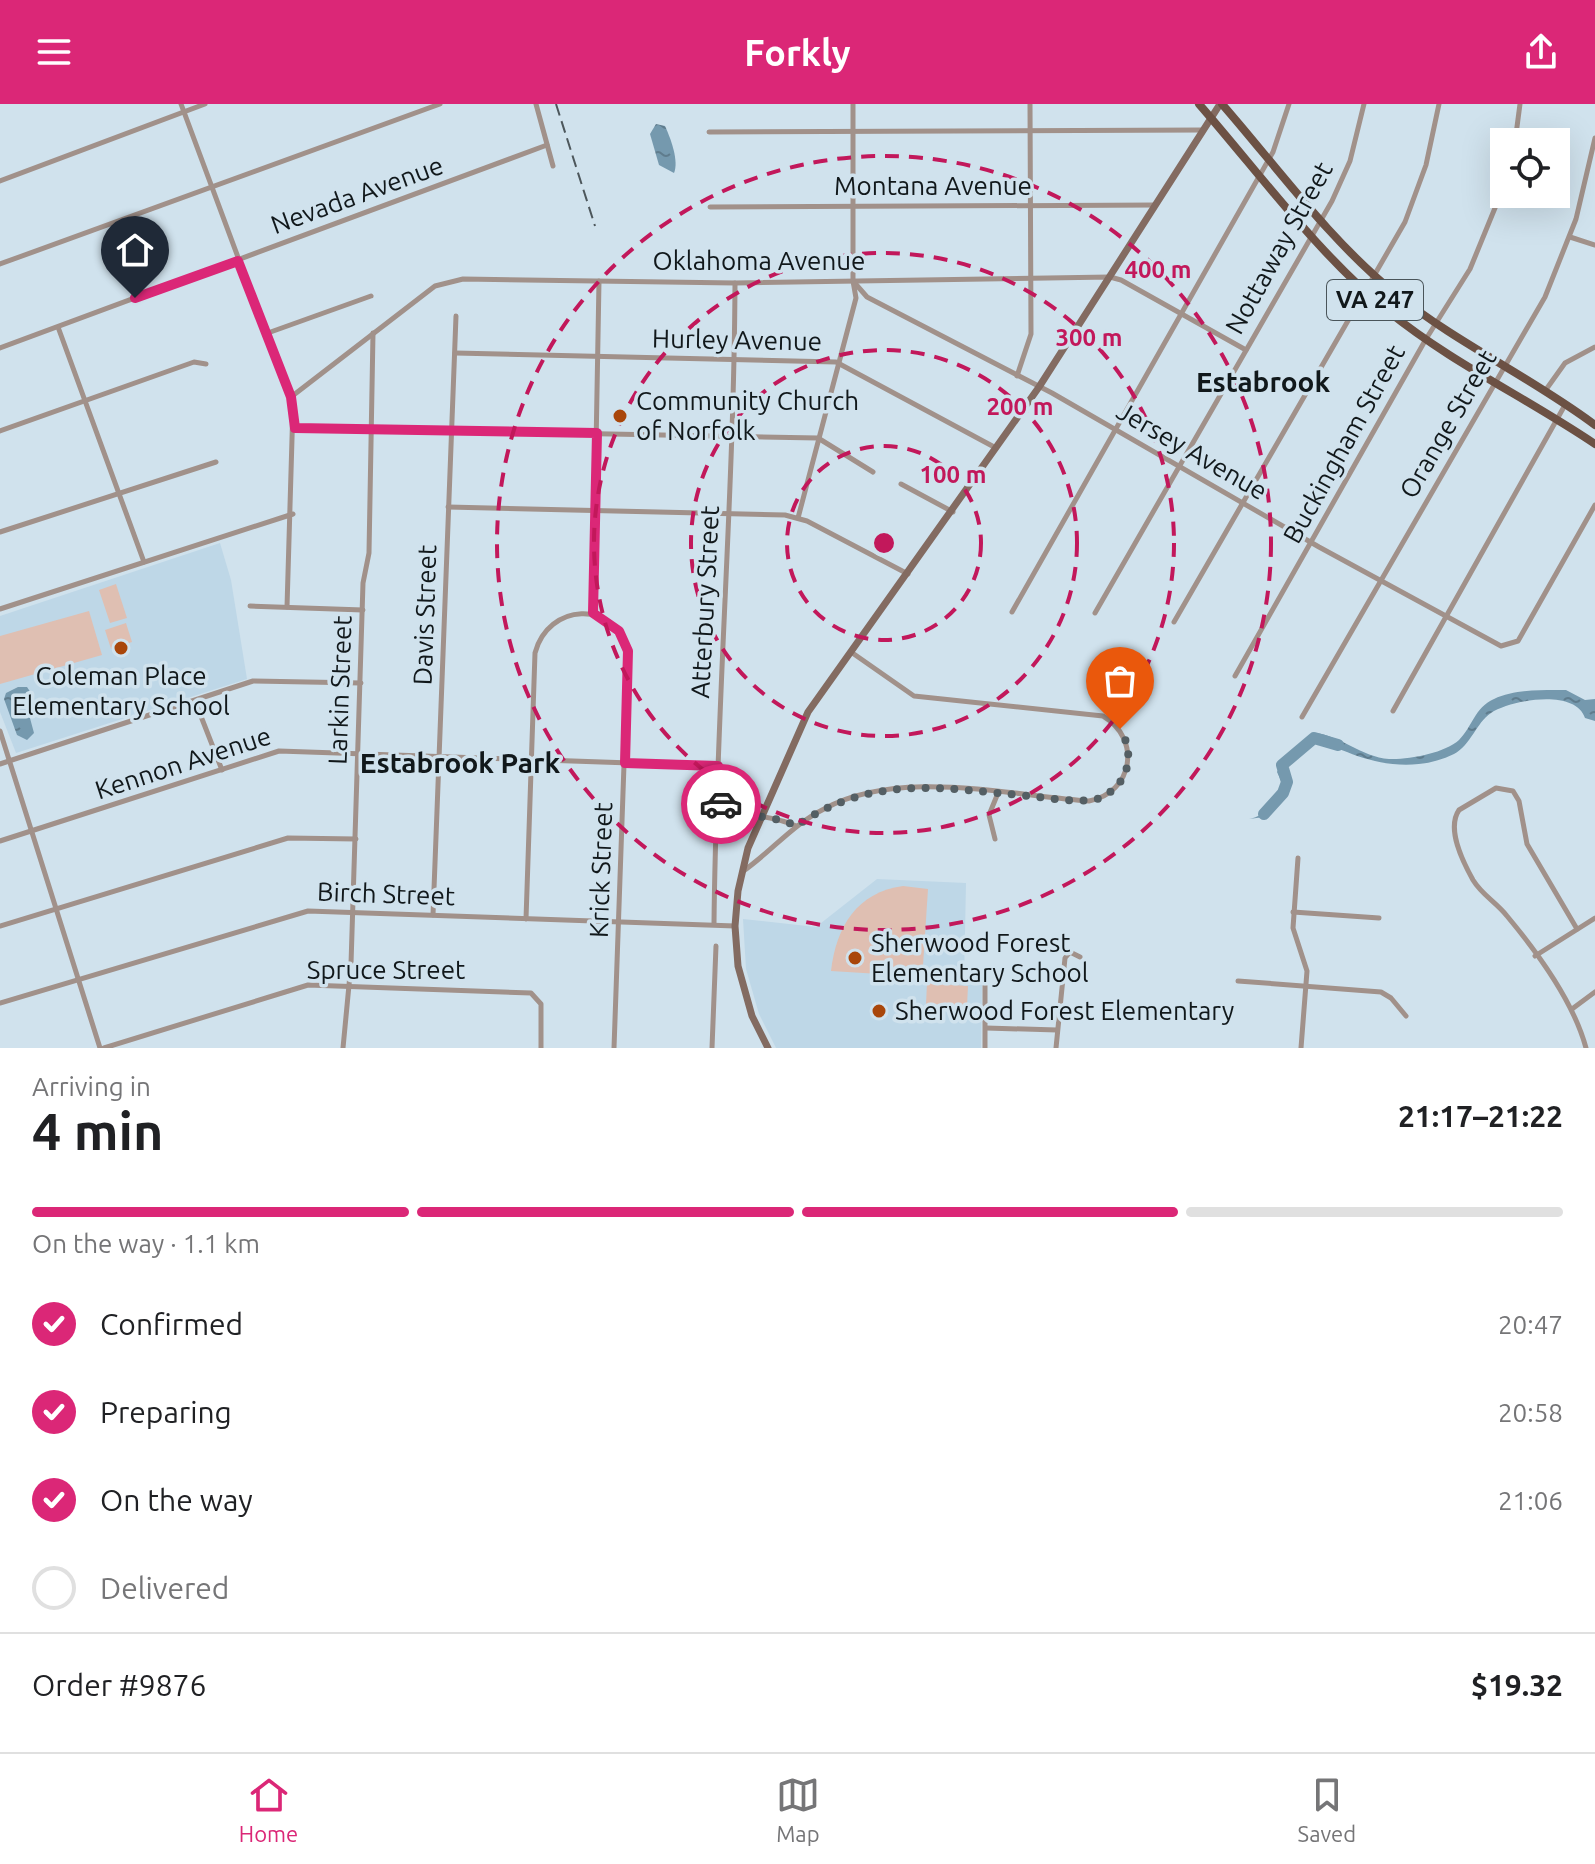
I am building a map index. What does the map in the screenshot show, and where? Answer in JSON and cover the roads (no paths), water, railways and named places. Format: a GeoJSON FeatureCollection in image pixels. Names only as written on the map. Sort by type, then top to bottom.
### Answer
{"type":"FeatureCollection","features":[{"type":"Feature","properties":{"kind":"main road","name":"VA 247"},"geometry":{"type":"LineString","coordinates":[[1199,104],[1365,291],[1426,339],[1595,444]]}},
{"type":"Feature","properties":{"kind":"main road","name":"VA 247"},"geometry":{"type":"LineString","coordinates":[[1221,104],[1374,275],[1436,324],[1595,425]]}},
{"type":"Feature","properties":{"kind":"street"},"geometry":{"type":"LineString","coordinates":[[181,104],[291,397],[295,428],[287,607]]}},
{"type":"Feature","properties":{"kind":"street"},"geometry":{"type":"LineString","coordinates":[[0,181],[205,104]]}},
{"type":"Feature","properties":{"kind":"street"},"geometry":{"type":"LineString","coordinates":[[0,264],[440,104]]}},
{"type":"Feature","properties":{"kind":"street"},"geometry":{"type":"LineString","coordinates":[[536,104],[553,166]]}},
{"type":"Feature","properties":{"kind":"street"},"geometry":{"type":"LineString","coordinates":[[798,518],[856,298],[853,281],[853,104]]}},
{"type":"Feature","properties":{"kind":"street"},"geometry":{"type":"LineString","coordinates":[[1017,376],[1030,344],[1030,104]]}},
{"type":"Feature","properties":{"kind":"street"},"geometry":{"type":"LineString","coordinates":[[768,1048],[742,984],[735,926],[741,873],[762,815],[808,712],[1039,387],[1221,104]]}},
{"type":"Feature","properties":{"kind":"street"},"geometry":{"type":"LineString","coordinates":[[1012,612],[1270,158],[1289,104]]}},
{"type":"Feature","properties":{"kind":"street","name":"Nottaway Street"},"geometry":{"type":"LineString","coordinates":[[1095,613],[1322,219],[1350,161],[1364,104]]}},
{"type":"Feature","properties":{"kind":"street"},"geometry":{"type":"LineString","coordinates":[[1174,622],[1413,203],[1430,153],[1439,104]]}},
{"type":"Feature","properties":{"kind":"street"},"geometry":{"type":"LineString","coordinates":[[1517,128],[1520,104]]}},
{"type":"Feature","properties":{"kind":"street"},"geometry":{"type":"LineString","coordinates":[[709,132],[1203,130]]}},
{"type":"Feature","properties":{"kind":"street","name":"Orange Street"},"geometry":{"type":"LineString","coordinates":[[1302,717],[1545,297],[1570,237],[1595,139]]}},
{"type":"Feature","properties":{"kind":"street","name":"Nevada Avenue"},"geometry":{"type":"LineString","coordinates":[[0,348],[547,145]]}},
{"type":"Feature","properties":{"kind":"street","name":"Montana Avenue"},"geometry":{"type":"LineString","coordinates":[[710,207],[1156,205]]}},
{"type":"Feature","properties":{"kind":"street","name":"Buckingham Street"},"geometry":{"type":"LineString","coordinates":[[1235,676],[1426,339],[1470,269],[1495,208]]}},
{"type":"Feature","properties":{"kind":"street"},"geometry":{"type":"LineString","coordinates":[[1570,237],[1595,245]]}},
{"type":"Feature","properties":{"kind":"street","name":"Oklahoma Avenue"},"geometry":{"type":"LineString","coordinates":[[291,397],[435,286],[453,280],[735,283],[1110,277],[1121,280],[1246,350]]}},
{"type":"Feature","properties":{"kind":"street"},"geometry":{"type":"LineString","coordinates":[[526,919],[537,644],[547,628],[561,617],[581,612],[593,613],[599,281]]}},
{"type":"Feature","properties":{"kind":"street","name":"Jersey Avenue"},"geometry":{"type":"LineString","coordinates":[[853,281],[867,297],[1039,387],[1445,618],[1501,646],[1515,644],[1595,505]]}},
{"type":"Feature","properties":{"kind":"street","name":"Atterbury Street"},"geometry":{"type":"LineString","coordinates":[[714,924],[718,766],[731,513],[735,283]]}},
{"type":"Feature","properties":{"kind":"street"},"geometry":{"type":"LineString","coordinates":[[265,334],[371,296]]}},
{"type":"Feature","properties":{"kind":"street","name":"Davis Street"},"geometry":{"type":"LineString","coordinates":[[433,915],[456,316]]}},
{"type":"Feature","properties":{"kind":"street"},"geometry":{"type":"LineString","coordinates":[[58,327],[144,562]]}},
{"type":"Feature","properties":{"kind":"street","name":"Larkin Street"},"geometry":{"type":"LineString","coordinates":[[343,1048],[350,986],[363,610],[369,553],[373,333]]}},
{"type":"Feature","properties":{"kind":"street"},"geometry":{"type":"LineString","coordinates":[[1545,391],[1565,363],[1595,347]]}},
{"type":"Feature","properties":{"kind":"street","name":"Hurley Avenue"},"geometry":{"type":"LineString","coordinates":[[455,353],[839,363],[997,448]]}},
{"type":"Feature","properties":{"kind":"street"},"geometry":{"type":"LineString","coordinates":[[0,431],[194,362],[206,364]]}},
{"type":"Feature","properties":{"kind":"street"},"geometry":{"type":"LineString","coordinates":[[1393,711],[1566,404]]}},
{"type":"Feature","properties":{"kind":"street"},"geometry":{"type":"LineString","coordinates":[[295,428],[820,439],[873,472]]}},
{"type":"Feature","properties":{"kind":"street"},"geometry":{"type":"LineString","coordinates":[[0,532],[216,462]]}},
{"type":"Feature","properties":{"kind":"street"},"geometry":{"type":"LineString","coordinates":[[901,484],[953,512]]}},
{"type":"Feature","properties":{"kind":"street"},"geometry":{"type":"LineString","coordinates":[[448,507],[731,513],[798,518],[908,574]]}},
{"type":"Feature","properties":{"kind":"street"},"geometry":{"type":"LineString","coordinates":[[0,609],[293,514]]}},
{"type":"Feature","properties":{"kind":"street"},"geometry":{"type":"LineString","coordinates":[[250,606],[363,610]]}},
{"type":"Feature","properties":{"kind":"street","name":"Krick Street"},"geometry":{"type":"LineString","coordinates":[[593,613],[619,631],[628,651],[614,1048]]}},
{"type":"Feature","properties":{"kind":"street"},"geometry":{"type":"LineString","coordinates":[[741,873],[796,826],[826,807],[888,788],[923,787],[1089,801],[1104,796],[1117,786],[1126,772],[1129,755],[1124,736],[1110,720],[1097,714],[914,696],[851,652]]}},
{"type":"Feature","properties":{"kind":"street"},"geometry":{"type":"LineString","coordinates":[[0,764],[262,680],[361,683]]}},
{"type":"Feature","properties":{"kind":"street"},"geometry":{"type":"LineString","coordinates":[[195,701],[222,770]]}},
{"type":"Feature","properties":{"kind":"street"},"geometry":{"type":"LineString","coordinates":[[0,731],[102,1048]]}},
{"type":"Feature","properties":{"kind":"street","name":"Kennon Avenue"},"geometry":{"type":"LineString","coordinates":[[0,841],[279,751],[718,766]]}},
{"type":"Feature","properties":{"kind":"street"},"geometry":{"type":"LineString","coordinates":[[1577,929],[1527,844],[1519,801],[1513,791],[1496,788],[1464,807],[1456,815],[1454,831],[1470,874],[1481,893],[1508,917],[1572,1009],[1586,1048]]}},
{"type":"Feature","properties":{"kind":"street"},"geometry":{"type":"LineString","coordinates":[[995,839],[989,815],[998,793]]}},
{"type":"Feature","properties":{"kind":"street"},"geometry":{"type":"LineString","coordinates":[[717,801],[739,813],[762,815],[796,826]]}},
{"type":"Feature","properties":{"kind":"street"},"geometry":{"type":"LineString","coordinates":[[0,926],[288,838],[356,839]]}},
{"type":"Feature","properties":{"kind":"street"},"geometry":{"type":"LineString","coordinates":[[1298,858],[1293,912],[1295,937],[1306,962],[1301,1048]]}},
{"type":"Feature","properties":{"kind":"street","name":"Birch Street"},"geometry":{"type":"LineString","coordinates":[[0,1003],[299,912],[735,926]]}},
{"type":"Feature","properties":{"kind":"street"},"geometry":{"type":"LineString","coordinates":[[1293,912],[1379,918]]}},
{"type":"Feature","properties":{"kind":"street"},"geometry":{"type":"LineString","coordinates":[[1535,956],[1595,918]]}},
{"type":"Feature","properties":{"kind":"street"},"geometry":{"type":"LineString","coordinates":[[712,1048],[716,946]]}},
{"type":"Feature","properties":{"kind":"street"},"geometry":{"type":"LineString","coordinates":[[1056,1048],[1065,956],[1074,953],[1080,957]]}},
{"type":"Feature","properties":{"kind":"street"},"geometry":{"type":"LineString","coordinates":[[1238,981],[1381,992],[1391,998],[1406,1016]]}},
{"type":"Feature","properties":{"kind":"street","name":"Spruce Street"},"geometry":{"type":"LineString","coordinates":[[102,1048],[308,985],[531,993],[541,1004],[541,1048]]}},
{"type":"Feature","properties":{"kind":"street"},"geometry":{"type":"LineString","coordinates":[[985,986],[985,1048]]}},
{"type":"Feature","properties":{"kind":"street"},"geometry":{"type":"LineString","coordinates":[[1572,1009],[1595,992]]}},
{"type":"Feature","properties":{"kind":"street"},"geometry":{"type":"LineString","coordinates":[[986,1028],[1057,1030]]}},
{"type":"Feature","properties":{"kind":"water"},"geometry":{"type":"Polygon","coordinates":[[[656,124],[665,126],[670,137],[675,156],[674,173],[659,165],[650,134],[656,124]]]}},
{"type":"Feature","properties":{"kind":"water"},"geometry":{"type":"Polygon","coordinates":[[[18,687],[27,687],[31,693],[27,707],[34,733],[27,740],[17,735],[4,699],[6,693],[18,687]]]}},
{"type":"Feature","properties":{"kind":"water"},"geometry":{"type":"Polygon","coordinates":[[[1566,690],[1585,700],[1595,699],[1595,721],[1585,718],[1579,709],[1569,703],[1556,700],[1513,704],[1486,717],[1460,750],[1427,763],[1387,763],[1360,757],[1323,742],[1307,740],[1280,769],[1280,776],[1287,785],[1284,795],[1264,817],[1249,819],[1260,815],[1274,802],[1283,785],[1277,772],[1279,768],[1304,740],[1315,733],[1379,757],[1416,757],[1453,745],[1464,735],[1482,707],[1494,699],[1520,692],[1566,690]]]}},
{"type":"Feature","properties":{"kind":"waterway"},"geometry":{"type":"LineString","coordinates":[[1264,814],[1283,793],[1287,782],[1282,765],[1314,738],[1338,745]]}},
{"type":"Feature","properties":{"kind":"railway"},"geometry":{"type":"LineString","coordinates":[[556,104],[595,226]]}},
{"type":"Feature","properties":{"kind":"place","name":"Community Church of Norfolk"},"geometry":{"type":"Point","coordinates":[620,416]}},
{"type":"Feature","properties":{"kind":"place","name":"Coleman Place Elementary School"},"geometry":{"type":"Point","coordinates":[121,648]}},
{"type":"Feature","properties":{"kind":"place","name":"Sherwood Forest Elementary School"},"geometry":{"type":"Point","coordinates":[855,958]}},
{"type":"Feature","properties":{"kind":"place","name":"Sherwood Forest Elementary"},"geometry":{"type":"Point","coordinates":[879,1011]}},
{"type":"Feature","properties":{"kind":"district","name":"Estabrook"},"geometry":{"type":"Point","coordinates":[1263,382]}},
{"type":"Feature","properties":{"kind":"district","name":"Estabrook Park"},"geometry":{"type":"Point","coordinates":[460,763]}}]}
